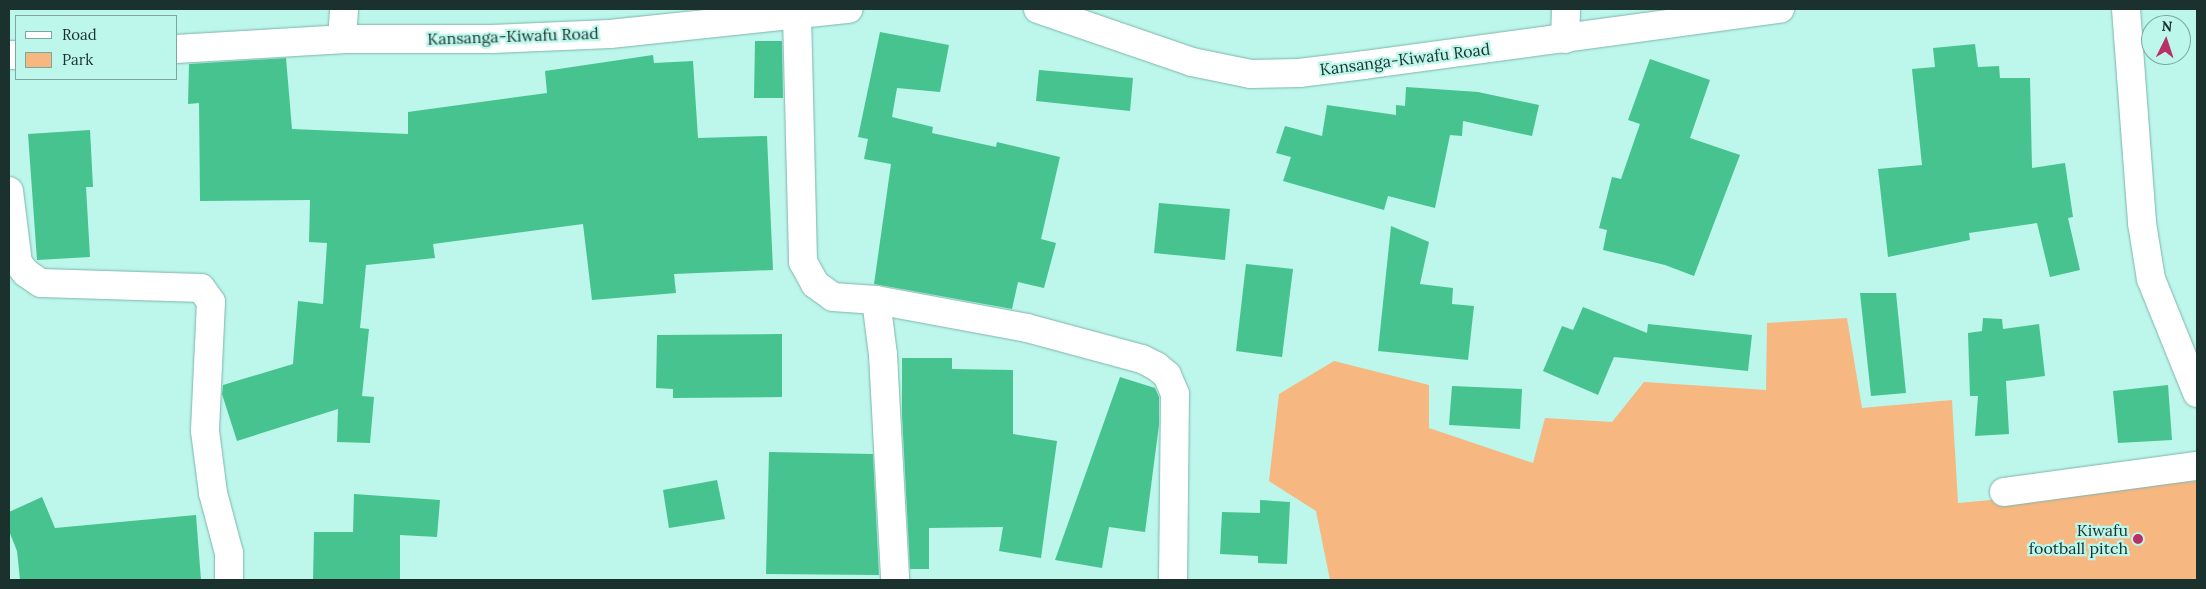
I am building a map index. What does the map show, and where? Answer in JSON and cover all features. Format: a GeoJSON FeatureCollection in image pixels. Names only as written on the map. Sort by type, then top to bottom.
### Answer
{"type":"FeatureCollection","features":[{"type":"Feature","properties":{"kind":"street"},"geometry":{"type":"LineString","coordinates":[[342,39],[344,9]]}},
{"type":"Feature","properties":{"kind":"street","name":"Kansanga-Kiwafu Road"},"geometry":{"type":"LineString","coordinates":[[178,49],[342,39],[492,39],[610,34],[849,9]]}},
{"type":"Feature","properties":{"kind":"street","name":"Kansanga-Kiwafu Road"},"geometry":{"type":"LineString","coordinates":[[1038,9],[1192,62],[1251,74],[1299,73],[1780,9]]}},
{"type":"Feature","properties":{"kind":"street"},"geometry":{"type":"LineString","coordinates":[[1565,39],[1566,9]]}},
{"type":"Feature","properties":{"kind":"street"},"geometry":{"type":"LineString","coordinates":[[2126,9],[2142,223],[2151,279],[2197,393]]}},
{"type":"Feature","properties":{"kind":"street"},"geometry":{"type":"LineString","coordinates":[[797,15],[803,262],[815,284],[834,297],[876,300],[1027,328],[1142,359],[1156,366],[1167,375],[1175,394],[1173,580]]}},
{"type":"Feature","properties":{"kind":"street"},"geometry":{"type":"LineString","coordinates":[[9,191],[18,264],[26,274],[41,283],[201,288],[211,302],[205,431],[213,493],[229,553],[229,580]]}},
{"type":"Feature","properties":{"kind":"street"},"geometry":{"type":"LineString","coordinates":[[876,300],[883,355],[896,580]]}},
{"type":"Feature","properties":{"kind":"street"},"geometry":{"type":"LineString","coordinates":[[2004,492],[2197,466]]}},
{"type":"Feature","properties":{"kind":"green space"},"geometry":{"type":"Polygon","coordinates":[[[1847,318],[1862,408],[1952,400],[1958,503],[2197,481],[2197,580],[1330,580],[1316,511],[1269,481],[1279,394],[1334,361],[1429,385],[1429,428],[1533,463],[1545,418],[1612,422],[1644,382],[1766,390],[1767,323],[1847,318]]]}},
{"type":"Feature","properties":{"kind":"building"},"geometry":{"type":"Polygon","coordinates":[[[880,32],[949,45],[940,92],[897,88],[892,117],[933,127],[932,133],[996,147],[997,142],[1060,157],[1041,239],[1056,243],[1044,288],[1018,282],[1012,309],[874,284],[891,164],[864,159],[868,139],[858,137],[880,32]]]}},
{"type":"Feature","properties":{"kind":"building"},"geometry":{"type":"Polygon","coordinates":[[[755,41],[782,41],[783,98],[754,98],[755,41]]]}},
{"type":"Feature","properties":{"kind":"building"},"geometry":{"type":"Polygon","coordinates":[[[1975,44],[1978,67],[1999,66],[2000,78],[2030,78],[2032,168],[2065,163],[2073,217],[2068,218],[2080,270],[2050,277],[2037,223],[1969,233],[1970,240],[1888,257],[1878,169],[1922,165],[1912,69],[1935,67],[1933,48],[1975,44]]]}},
{"type":"Feature","properties":{"kind":"building"},"geometry":{"type":"Polygon","coordinates":[[[653,55],[654,63],[693,61],[698,138],[767,136],[773,270],[674,274],[676,293],[592,300],[583,224],[433,244],[435,258],[366,265],[360,328],[369,329],[362,396],[374,397],[370,443],[337,442],[338,409],[237,441],[222,394],[223,385],[293,364],[298,301],[323,304],[327,243],[309,242],[310,200],[200,201],[199,103],[188,104],[189,64],[286,58],[292,129],[408,134],[408,112],[547,93],[545,71],[653,55]]]}},
{"type":"Feature","properties":{"kind":"building"},"geometry":{"type":"Polygon","coordinates":[[[1650,59],[1710,80],[1690,138],[1740,155],[1694,276],[1665,265],[1603,250],[1607,230],[1599,228],[1612,177],[1621,179],[1640,124],[1628,120],[1650,59]]]}},
{"type":"Feature","properties":{"kind":"building"},"geometry":{"type":"Polygon","coordinates":[[[1039,70],[1133,78],[1130,111],[1036,101],[1039,70]]]}},
{"type":"Feature","properties":{"kind":"building"},"geometry":{"type":"Polygon","coordinates":[[[1406,87],[1478,92],[1539,105],[1532,136],[1463,121],[1462,136],[1450,135],[1435,208],[1388,196],[1384,210],[1283,181],[1291,157],[1276,153],[1285,126],[1322,136],[1327,105],[1396,115],[1396,105],[1405,106],[1406,87]]]}},
{"type":"Feature","properties":{"kind":"building"},"geometry":{"type":"Polygon","coordinates":[[[90,130],[93,187],[86,187],[90,257],[37,260],[28,134],[90,130]]]}},
{"type":"Feature","properties":{"kind":"building"},"geometry":{"type":"Polygon","coordinates":[[[1159,203],[1230,209],[1225,260],[1154,253],[1159,203]]]}},
{"type":"Feature","properties":{"kind":"building"},"geometry":{"type":"Polygon","coordinates":[[[1391,226],[1429,242],[1420,284],[1453,288],[1452,304],[1474,306],[1468,360],[1378,351],[1391,226]]]}},
{"type":"Feature","properties":{"kind":"building"},"geometry":{"type":"Polygon","coordinates":[[[1246,264],[1293,269],[1282,357],[1236,351],[1246,264]]]}},
{"type":"Feature","properties":{"kind":"building"},"geometry":{"type":"Polygon","coordinates":[[[1860,293],[1896,293],[1906,393],[1871,396],[1860,293]]]}},
{"type":"Feature","properties":{"kind":"building"},"geometry":{"type":"Polygon","coordinates":[[[1583,307],[1647,333],[1648,324],[1752,335],[1748,371],[1614,357],[1598,395],[1543,371],[1562,326],[1573,330],[1583,307]]]}},
{"type":"Feature","properties":{"kind":"building"},"geometry":{"type":"Polygon","coordinates":[[[1983,318],[2002,319],[2003,329],[2039,324],[2045,376],[2006,381],[2009,434],[1975,436],[1978,396],[1970,396],[1968,333],[1982,331],[1983,318]]]}},
{"type":"Feature","properties":{"kind":"building"},"geometry":{"type":"Polygon","coordinates":[[[782,334],[782,397],[673,398],[673,389],[656,388],[657,335],[782,334]]]}},
{"type":"Feature","properties":{"kind":"building"},"geometry":{"type":"Polygon","coordinates":[[[902,358],[952,358],[952,369],[1013,370],[1013,434],[1057,441],[1041,558],[999,551],[1003,527],[929,528],[929,569],[910,569],[902,415],[902,358]]]}},
{"type":"Feature","properties":{"kind":"building"},"geometry":{"type":"Polygon","coordinates":[[[1120,377],[1155,388],[1159,397],[1159,425],[1145,532],[1109,527],[1102,568],[1055,560],[1120,377]]]}},
{"type":"Feature","properties":{"kind":"building"},"geometry":{"type":"Polygon","coordinates":[[[2168,385],[2172,440],[2118,443],[2113,391],[2168,385]]]}},
{"type":"Feature","properties":{"kind":"building"},"geometry":{"type":"Polygon","coordinates":[[[1452,386],[1522,389],[1520,429],[1449,425],[1452,386]]]}},
{"type":"Feature","properties":{"kind":"building"},"geometry":{"type":"Polygon","coordinates":[[[769,452],[873,454],[879,575],[766,574],[769,452]]]}},
{"type":"Feature","properties":{"kind":"building"},"geometry":{"type":"Polygon","coordinates":[[[717,480],[725,519],[669,528],[663,490],[717,480]]]}},
{"type":"Feature","properties":{"kind":"building"},"geometry":{"type":"Polygon","coordinates":[[[354,494],[440,500],[437,537],[400,535],[400,580],[313,580],[314,532],[353,532],[354,494]]]}},
{"type":"Feature","properties":{"kind":"building"},"geometry":{"type":"Polygon","coordinates":[[[42,497],[55,528],[196,515],[201,580],[20,580],[17,551],[9,531],[9,512],[42,497]]]}},
{"type":"Feature","properties":{"kind":"building"},"geometry":{"type":"Polygon","coordinates":[[[1260,500],[1290,502],[1287,564],[1258,563],[1258,556],[1220,554],[1222,512],[1260,513],[1260,500]]]}},
{"type":"Feature","properties":{"kind":"place","name":"Kiwafu football pitch"},"geometry":{"type":"Point","coordinates":[2138,539]}}]}
